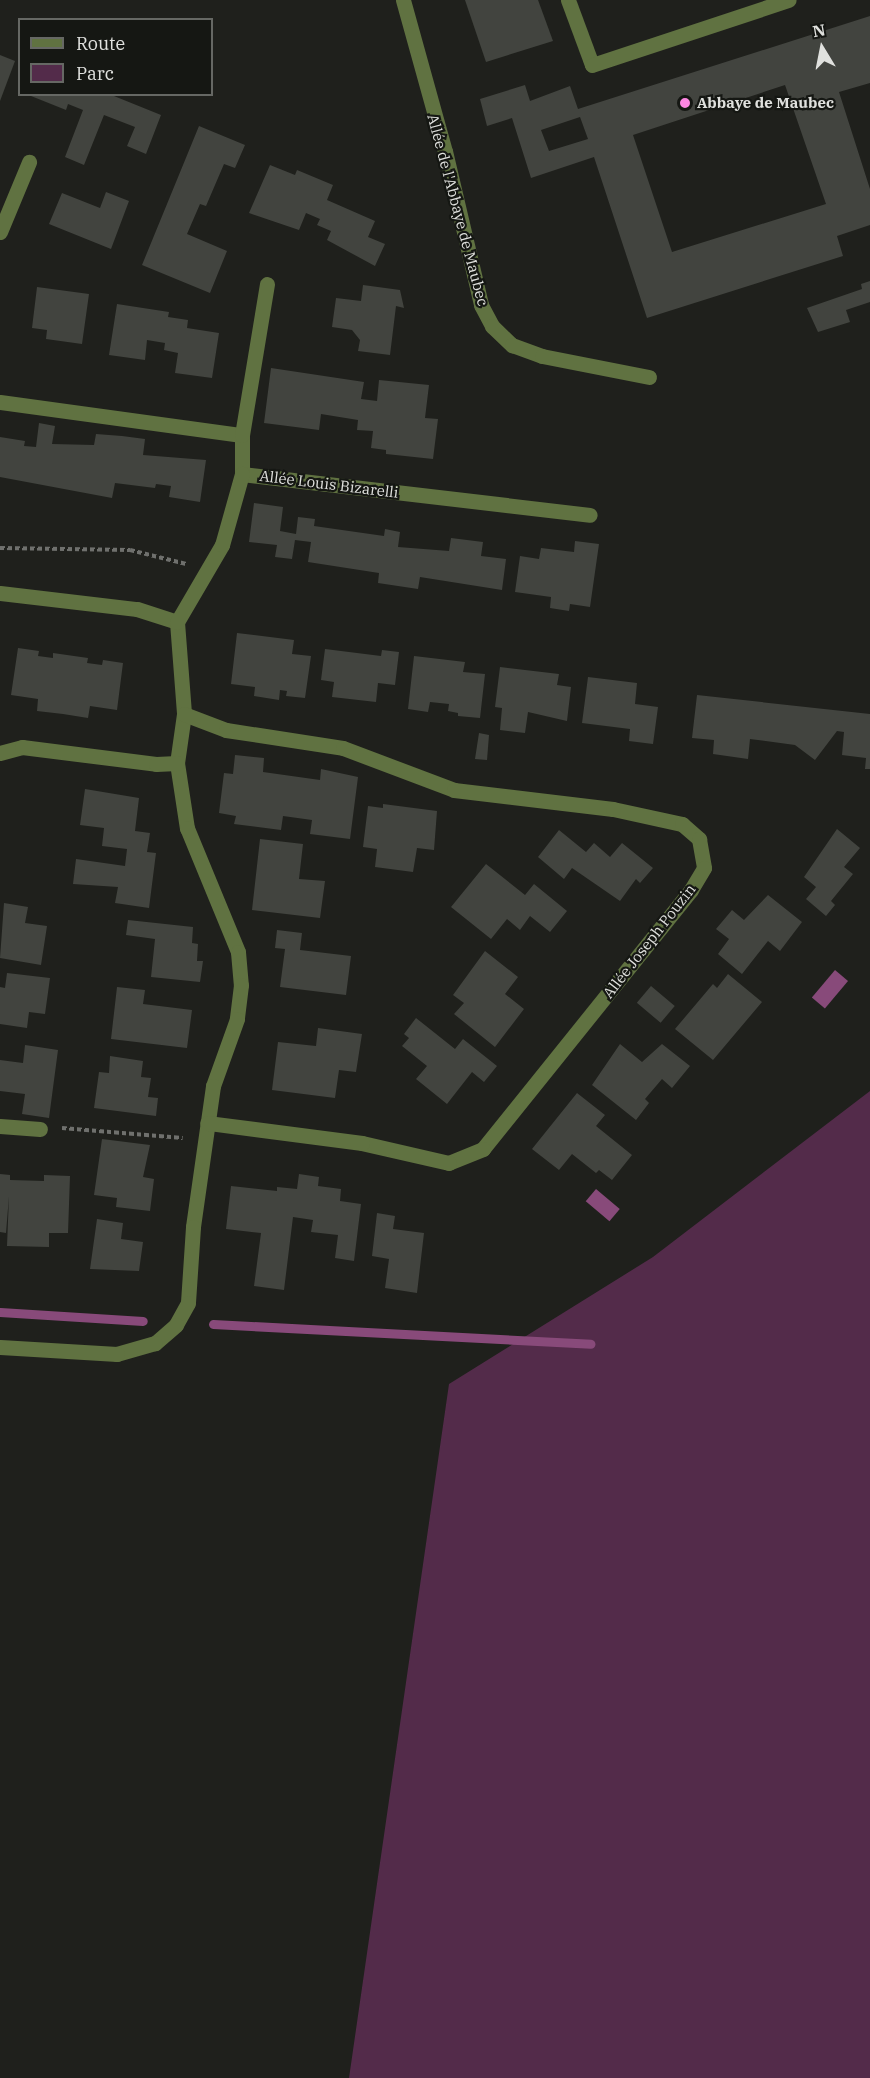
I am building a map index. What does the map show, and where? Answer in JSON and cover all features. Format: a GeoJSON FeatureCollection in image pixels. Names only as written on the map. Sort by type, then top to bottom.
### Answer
{"type":"FeatureCollection","features":[{"type":"Feature","properties":{"kind":"street","name":"Allée de l'Abbaye de Maubec"},"geometry":{"type":"LineString","coordinates":[[403,0],[445,151],[481,305],[492,326],[512,345],[542,356],[649,377]]}},
{"type":"Feature","properties":{"kind":"street"},"geometry":{"type":"LineString","coordinates":[[568,0],[592,65],[789,0]]}},
{"type":"Feature","properties":{"kind":"street"},"geometry":{"type":"LineString","coordinates":[[0,232],[29,162]]}},
{"type":"Feature","properties":{"kind":"street","name":"Allée Louis Bizarelli"},"geometry":{"type":"LineString","coordinates":[[267,284],[242,435],[242,474],[590,515]]}},
{"type":"Feature","properties":{"kind":"street"},"geometry":{"type":"LineString","coordinates":[[0,402],[242,435]]}},
{"type":"Feature","properties":{"kind":"street"},"geometry":{"type":"LineString","coordinates":[[0,1347],[117,1354],[155,1343],[180,1317],[188,1303],[213,1086],[237,1019],[241,986],[238,952],[187,828],[177,763],[184,714],[177,622],[222,545],[242,474]]}},
{"type":"Feature","properties":{"kind":"street"},"geometry":{"type":"LineString","coordinates":[[0,593],[137,609],[177,622]]}},
{"type":"Feature","properties":{"kind":"street","name":"Allée Joseph Pouzin"},"geometry":{"type":"LineString","coordinates":[[184,714],[226,730],[343,748],[454,790],[613,809],[682,824],[699,839],[704,868],[691,890],[483,1149],[449,1163],[362,1143],[207,1123]]}},
{"type":"Feature","properties":{"kind":"street"},"geometry":{"type":"LineString","coordinates":[[0,753],[22,747],[156,764],[177,763]]}},
{"type":"Feature","properties":{"kind":"street"},"geometry":{"type":"LineString","coordinates":[[0,1126],[40,1129]]}},
{"type":"Feature","properties":{"kind":"path"},"geometry":{"type":"LineString","coordinates":[[0,548],[130,550],[207,572]]}},
{"type":"Feature","properties":{"kind":"path"},"geometry":{"type":"LineString","coordinates":[[40,1129],[110,1131],[205,1141]]}},
{"type":"Feature","properties":{"kind":"green space"},"geometry":{"type":"Polygon","coordinates":[[[870,1091],[870,2078],[349,2078],[449,1384],[653,1257],[870,1091]]]}},
{"type":"Feature","properties":{"kind":"shaded area"},"geometry":{"type":"Polygon","coordinates":[[[835,970],[848,981],[825,1009],[812,998],[835,970]]]}},
{"type":"Feature","properties":{"kind":"shaded area"},"geometry":{"type":"Polygon","coordinates":[[[596,1189],[620,1209],[609,1221],[586,1201],[596,1189]]]}},
{"type":"Feature","properties":{"kind":"building"},"geometry":{"type":"Polygon","coordinates":[[[465,0],[538,0],[553,41],[486,62],[465,0]]]}},
{"type":"Feature","properties":{"kind":"building"},"geometry":{"type":"Polygon","coordinates":[[[870,16],[870,83],[839,92],[870,189],[870,225],[837,236],[843,256],[647,318],[594,157],[531,178],[512,118],[487,126],[480,99],[525,85],[530,101],[570,86],[578,109],[870,16]],[[785,85],[633,135],[672,252],[826,204],[785,85]],[[580,117],[541,130],[549,151],[588,139],[580,117]]]}},
{"type":"Feature","properties":{"kind":"building"},"geometry":{"type":"Polygon","coordinates":[[[0,55],[15,61],[0,101],[0,55]]]}},
{"type":"Feature","properties":{"kind":"building"},"geometry":{"type":"Polygon","coordinates":[[[31,96],[114,96],[161,115],[146,154],[127,146],[135,127],[104,115],[84,165],[65,157],[83,110],[68,104],[66,110],[31,96]]]}},
{"type":"Feature","properties":{"kind":"building"},"geometry":{"type":"Polygon","coordinates":[[[199,126],[245,145],[235,168],[224,164],[206,206],[200,204],[187,234],[227,251],[210,293],[142,265],[199,126]]]}},
{"type":"Feature","properties":{"kind":"building"},"geometry":{"type":"Polygon","coordinates":[[[270,165],[295,175],[297,170],[333,185],[327,200],[375,221],[368,237],[385,244],[375,266],[327,240],[331,231],[317,225],[320,219],[306,213],[299,230],[249,213],[270,165]]]}},
{"type":"Feature","properties":{"kind":"building"},"geometry":{"type":"Polygon","coordinates":[[[106,192],[129,201],[111,249],[49,224],[62,193],[100,208],[106,192]]]}},
{"type":"Feature","properties":{"kind":"building"},"geometry":{"type":"Polygon","coordinates":[[[870,281],[870,302],[846,310],[850,322],[818,332],[807,308],[862,289],[861,284],[870,281]]]}},
{"type":"Feature","properties":{"kind":"building"},"geometry":{"type":"Polygon","coordinates":[[[363,285],[400,290],[404,308],[396,306],[390,355],[358,351],[360,340],[352,330],[332,327],[336,298],[361,301],[363,285]]]}},
{"type":"Feature","properties":{"kind":"building"},"geometry":{"type":"Polygon","coordinates":[[[37,287],[89,294],[82,344],[46,339],[47,330],[32,328],[37,287]]]}},
{"type":"Feature","properties":{"kind":"building"},"geometry":{"type":"Polygon","coordinates":[[[117,304],[169,312],[168,317],[188,320],[187,328],[219,333],[212,378],[175,373],[178,353],[164,350],[165,343],[147,340],[145,360],[109,355],[117,304]]]}},
{"type":"Feature","properties":{"kind":"building"},"geometry":{"type":"Polygon","coordinates":[[[271,368],[364,382],[361,399],[377,401],[379,380],[429,385],[425,418],[438,419],[433,459],[386,454],[386,450],[371,448],[373,431],[357,430],[358,420],[321,414],[319,430],[264,423],[271,368]]]}},
{"type":"Feature","properties":{"kind":"building"},"geometry":{"type":"Polygon","coordinates":[[[39,423],[55,426],[52,444],[94,445],[96,434],[122,436],[145,439],[143,455],[206,460],[200,502],[169,497],[171,486],[156,484],[155,488],[115,483],[112,498],[0,477],[0,437],[25,441],[24,446],[36,447],[39,423]]]}},
{"type":"Feature","properties":{"kind":"building"},"geometry":{"type":"Polygon","coordinates":[[[254,503],[283,507],[280,531],[296,534],[298,517],[315,519],[314,526],[384,536],[385,529],[400,532],[398,547],[449,551],[451,538],[483,542],[481,556],[506,559],[502,590],[420,577],[418,589],[378,583],[379,573],[308,562],[311,542],[295,540],[292,559],[275,557],[277,545],[249,542],[254,503]]]}},
{"type":"Feature","properties":{"kind":"building"},"geometry":{"type":"Polygon","coordinates":[[[575,541],[599,544],[590,607],[570,604],[569,611],[550,608],[551,597],[515,592],[520,556],[539,559],[541,548],[574,552],[575,541]]]}},
{"type":"Feature","properties":{"kind":"building"},"geometry":{"type":"Polygon","coordinates":[[[237,633],[294,640],[292,654],[311,656],[305,698],[286,696],[287,691],[280,690],[279,700],[254,696],[255,687],[231,684],[237,633]]]}},
{"type":"Feature","properties":{"kind":"building"},"geometry":{"type":"Polygon","coordinates":[[[18,648],[39,651],[38,656],[53,658],[53,653],[88,658],[87,663],[102,665],[103,660],[123,663],[117,710],[90,706],[88,718],[37,711],[38,699],[11,695],[18,648]]]}},
{"type":"Feature","properties":{"kind":"building"},"geometry":{"type":"Polygon","coordinates":[[[325,649],[381,656],[382,650],[399,652],[395,685],[378,683],[376,702],[332,697],[334,682],[321,680],[325,649]]]}},
{"type":"Feature","properties":{"kind":"building"},"geometry":{"type":"Polygon","coordinates":[[[414,656],[465,662],[463,672],[485,674],[480,718],[458,716],[458,713],[448,711],[449,704],[430,702],[428,712],[408,709],[414,656]]]}},
{"type":"Feature","properties":{"kind":"building"},"geometry":{"type":"Polygon","coordinates":[[[500,667],[559,674],[557,685],[571,687],[567,721],[528,712],[525,733],[500,730],[502,708],[495,707],[500,667]]]}},
{"type":"Feature","properties":{"kind":"building"},"geometry":{"type":"Polygon","coordinates":[[[588,677],[637,683],[635,704],[658,707],[653,744],[629,741],[630,729],[582,723],[588,677]]]}},
{"type":"Feature","properties":{"kind":"building"},"geometry":{"type":"Polygon","coordinates":[[[697,695],[870,714],[870,769],[865,769],[866,758],[842,755],[844,732],[837,731],[815,760],[795,745],[750,739],[748,759],[713,754],[714,740],[692,738],[697,695]]]}},
{"type":"Feature","properties":{"kind":"building"},"geometry":{"type":"Polygon","coordinates":[[[479,733],[489,735],[487,760],[475,759],[479,733]]]}},
{"type":"Feature","properties":{"kind":"building"},"geometry":{"type":"Polygon","coordinates":[[[235,755],[264,758],[263,772],[320,780],[321,769],[358,777],[350,839],[310,834],[312,820],[283,816],[281,830],[234,824],[236,816],[219,813],[224,773],[233,774],[235,755]]]}},
{"type":"Feature","properties":{"kind":"building"},"geometry":{"type":"Polygon","coordinates":[[[85,789],[139,798],[135,831],[150,833],[147,852],[156,853],[149,908],[115,903],[118,887],[73,884],[76,859],[125,866],[127,849],[102,846],[104,828],[80,825],[85,789]]]}},
{"type":"Feature","properties":{"kind":"building"},"geometry":{"type":"Polygon","coordinates":[[[383,804],[437,811],[434,850],[417,848],[413,872],[375,867],[377,849],[363,847],[368,806],[383,808],[383,804]]]}},
{"type":"Feature","properties":{"kind":"building"},"geometry":{"type":"Polygon","coordinates":[[[837,829],[860,848],[844,867],[853,874],[831,901],[835,905],[826,916],[806,899],[816,887],[804,877],[837,829]]]}},
{"type":"Feature","properties":{"kind":"building"},"geometry":{"type":"Polygon","coordinates":[[[559,830],[586,852],[594,843],[610,857],[622,843],[653,868],[640,883],[636,879],[620,901],[572,868],[564,879],[538,857],[559,830]]]}},
{"type":"Feature","properties":{"kind":"building"},"geometry":{"type":"Polygon","coordinates":[[[260,839],[303,844],[299,879],[325,881],[320,918],[252,910],[260,839]]]}},
{"type":"Feature","properties":{"kind":"building"},"geometry":{"type":"Polygon","coordinates":[[[486,864],[525,895],[534,884],[567,911],[550,932],[530,916],[520,930],[507,919],[491,939],[451,907],[486,864]]]}},
{"type":"Feature","properties":{"kind":"building"},"geometry":{"type":"Polygon","coordinates":[[[768,895],[802,922],[780,951],[768,941],[742,974],[718,954],[729,939],[716,929],[732,910],[744,920],[768,895]]]}},
{"type":"Feature","properties":{"kind":"building"},"geometry":{"type":"Polygon","coordinates":[[[4,903],[28,907],[25,923],[47,926],[41,965],[0,958],[4,903]]]}},
{"type":"Feature","properties":{"kind":"building"},"geometry":{"type":"Polygon","coordinates":[[[128,920],[193,927],[192,943],[198,944],[197,961],[203,961],[200,982],[151,977],[155,939],[126,935],[128,920]]]}},
{"type":"Feature","properties":{"kind":"building"},"geometry":{"type":"Polygon","coordinates":[[[277,930],[302,933],[300,950],[351,956],[346,995],[280,987],[285,949],[275,948],[277,930]]]}},
{"type":"Feature","properties":{"kind":"building"},"geometry":{"type":"Polygon","coordinates":[[[485,951],[518,977],[505,994],[524,1009],[495,1047],[454,1014],[464,1003],[453,995],[485,951]]]}},
{"type":"Feature","properties":{"kind":"building"},"geometry":{"type":"Polygon","coordinates":[[[7,973],[50,978],[45,1014],[29,1012],[27,1028],[0,1024],[0,987],[5,988],[7,973]]]}},
{"type":"Feature","properties":{"kind":"building"},"geometry":{"type":"Polygon","coordinates":[[[728,974],[762,1002],[713,1060],[675,1029],[713,984],[717,988],[728,974]]]}},
{"type":"Feature","properties":{"kind":"building"},"geometry":{"type":"Polygon","coordinates":[[[651,986],[675,1006],[661,1023],[637,1003],[651,986]]]}},
{"type":"Feature","properties":{"kind":"building"},"geometry":{"type":"Polygon","coordinates":[[[117,987],[145,990],[143,1004],[192,1010],[187,1048],[111,1039],[117,987]]]}},
{"type":"Feature","properties":{"kind":"building"},"geometry":{"type":"Polygon","coordinates":[[[416,1018],[455,1049],[463,1039],[497,1066],[484,1082],[472,1072],[447,1104],[416,1079],[427,1066],[402,1046],[409,1038],[404,1034],[416,1018]]]}},
{"type":"Feature","properties":{"kind":"building"},"geometry":{"type":"Polygon","coordinates":[[[318,1028],[362,1034],[356,1072],[339,1070],[335,1098],[272,1090],[278,1042],[316,1046],[318,1028]]]}},
{"type":"Feature","properties":{"kind":"building"},"geometry":{"type":"Polygon","coordinates":[[[620,1044],[642,1062],[662,1044],[690,1066],[672,1088],[662,1079],[645,1099],[649,1103],[636,1120],[592,1085],[620,1044]]]}},
{"type":"Feature","properties":{"kind":"building"},"geometry":{"type":"Polygon","coordinates":[[[25,1045],[58,1050],[49,1118],[22,1114],[25,1094],[0,1091],[0,1060],[23,1063],[25,1045]]]}},
{"type":"Feature","properties":{"kind":"building"},"geometry":{"type":"Polygon","coordinates":[[[110,1056],[143,1061],[141,1077],[151,1078],[148,1097],[158,1098],[156,1116],[94,1108],[99,1072],[109,1073],[110,1056]]]}},
{"type":"Feature","properties":{"kind":"building"},"geometry":{"type":"Polygon","coordinates":[[[577,1093],[605,1115],[596,1126],[632,1155],[612,1180],[599,1170],[596,1173],[572,1154],[559,1170],[532,1149],[577,1093]]]}},
{"type":"Feature","properties":{"kind":"building"},"geometry":{"type":"Polygon","coordinates":[[[102,1139],[150,1145],[143,1177],[154,1179],[150,1211],[116,1207],[117,1198],[94,1195],[102,1139]]]}},
{"type":"Feature","properties":{"kind":"building"},"geometry":{"type":"Polygon","coordinates":[[[0,1174],[10,1175],[10,1180],[44,1181],[44,1175],[70,1176],[68,1233],[49,1233],[49,1247],[7,1246],[9,1196],[6,1233],[0,1232],[0,1174]]]}},
{"type":"Feature","properties":{"kind":"building"},"geometry":{"type":"Polygon","coordinates":[[[299,1174],[319,1177],[318,1186],[341,1189],[340,1201],[361,1204],[354,1261],[335,1258],[338,1235],[311,1232],[313,1220],[293,1217],[284,1290],[254,1286],[261,1233],[226,1229],[231,1186],[277,1191],[277,1187],[297,1189],[299,1174]]]}},
{"type":"Feature","properties":{"kind":"building"},"geometry":{"type":"Polygon","coordinates":[[[377,1213],[395,1216],[393,1229],[424,1233],[417,1293],[385,1288],[389,1259],[372,1256],[377,1213]]]}},
{"type":"Feature","properties":{"kind":"building"},"geometry":{"type":"Polygon","coordinates":[[[97,1219],[123,1223],[121,1239],[143,1242],[139,1271],[90,1269],[97,1219]]]}},
{"type":"Feature","properties":{"kind":"waterway"},"geometry":{"type":"LineString","coordinates":[[0,1312],[143,1321]]}},
{"type":"Feature","properties":{"kind":"waterway"},"geometry":{"type":"LineString","coordinates":[[213,1324],[590,1344]]}},
{"type":"Feature","properties":{"kind":"place","name":"Abbaye de Maubec"},"geometry":{"type":"Point","coordinates":[685,103]}}]}
